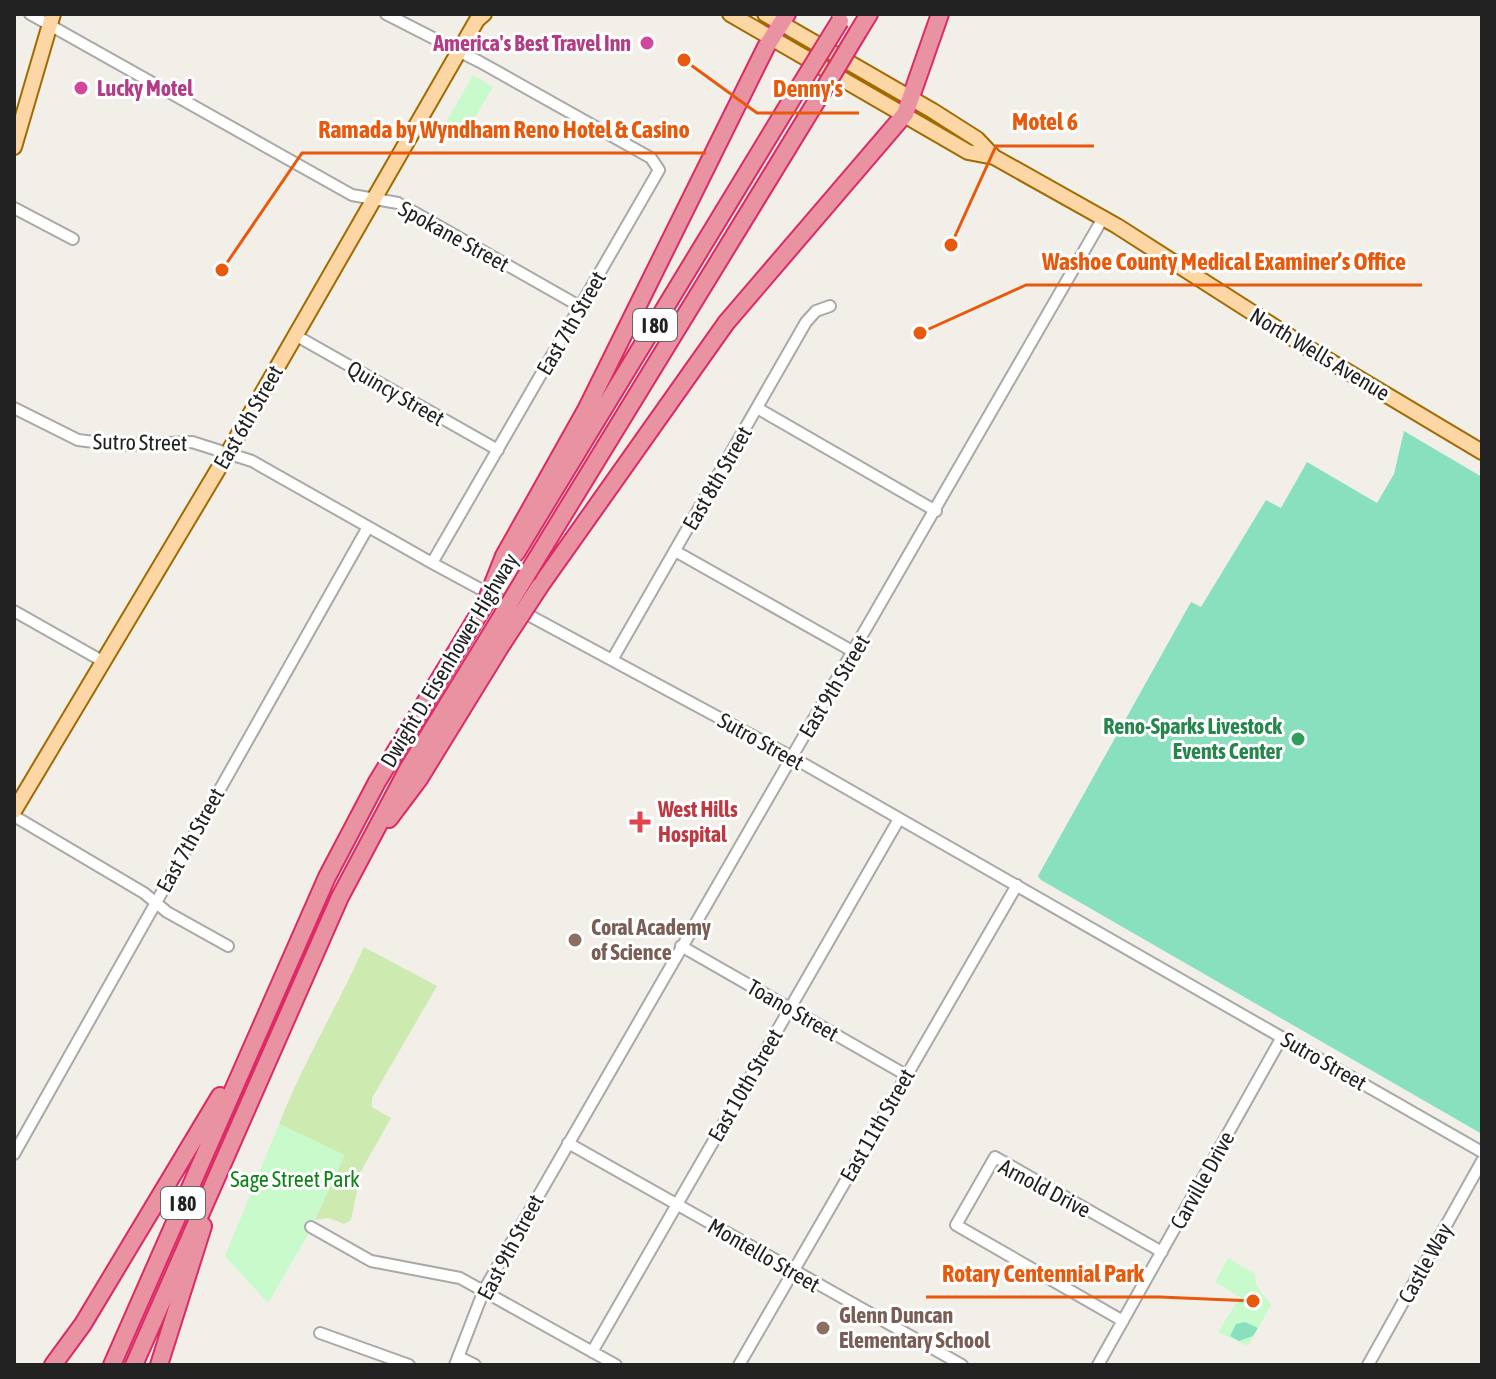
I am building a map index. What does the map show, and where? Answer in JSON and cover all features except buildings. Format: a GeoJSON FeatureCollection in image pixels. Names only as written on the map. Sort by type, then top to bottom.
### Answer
{"type":"FeatureCollection","features":[{"type":"Feature","properties":{"kind":"highway","name":"Dwight D. Eisenhower Highway"},"geometry":{"type":"LineString","coordinates":[[134,1365],[317,947],[367,844],[495,640],[529,571],[869,14]]}},
{"type":"Feature","properties":{"kind":"highway"},"geometry":{"type":"LineString","coordinates":[[495,640],[540,586],[726,323],[909,107],[940,14]]}},
{"type":"Feature","properties":{"kind":"highway","name":"Dwight D. Eisenhower Highway"},"geometry":{"type":"LineString","coordinates":[[112,1365],[344,843],[485,604],[508,558],[843,18]]}},
{"type":"Feature","properties":{"kind":"highway"},"geometry":{"type":"LineString","coordinates":[[508,558],[780,25]]}},
{"type":"Feature","properties":{"kind":"highway"},"geometry":{"type":"LineString","coordinates":[[53,1365],[83,1324],[254,1040]]}},
{"type":"Feature","properties":{"kind":"highway"},"geometry":{"type":"LineString","coordinates":[[159,1365],[193,1266],[210,1192]]}},
{"type":"Feature","properties":{"kind":"main road","name":"North Wells Avenue"},"geometry":{"type":"LineString","coordinates":[[730,14],[780,25]]}},
{"type":"Feature","properties":{"kind":"main road","name":"North Wells Avenue"},"geometry":{"type":"LineString","coordinates":[[765,14],[909,107],[977,139],[994,157],[1103,218],[1303,345],[1482,452]]}},
{"type":"Feature","properties":{"kind":"main road","name":"East 6th Street"},"geometry":{"type":"LineString","coordinates":[[14,814],[229,451],[479,16]]}},
{"type":"Feature","properties":{"kind":"main road"},"geometry":{"type":"LineString","coordinates":[[14,147],[51,19]]}},
{"type":"Feature","properties":{"kind":"street","name":"Spokane Street"},"geometry":{"type":"LineString","coordinates":[[30,14],[51,19],[352,195],[398,203],[581,307]]}},
{"type":"Feature","properties":{"kind":"street"},"geometry":{"type":"LineString","coordinates":[[386,14],[458,51]]}},
{"type":"Feature","properties":{"kind":"street","name":"East 7th Street"},"geometry":{"type":"LineString","coordinates":[[432,563],[651,186],[658,165],[458,51]]}},
{"type":"Feature","properties":{"kind":"street"},"geometry":{"type":"LineString","coordinates":[[14,208],[73,239]]}},
{"type":"Feature","properties":{"kind":"street","name":"East 9th Street"},"geometry":{"type":"LineString","coordinates":[[457,1361],[484,1290],[1103,218]]}},
{"type":"Feature","properties":{"kind":"street","name":"East 8th Street"},"geometry":{"type":"LineString","coordinates":[[612,660],[806,322],[816,311],[830,306]]}},
{"type":"Feature","properties":{"kind":"street","name":"Quincy Street"},"geometry":{"type":"LineString","coordinates":[[295,335],[498,450]]}},
{"type":"Feature","properties":{"kind":"street","name":"Sutro Street"},"geometry":{"type":"LineString","coordinates":[[14,408],[65,435],[92,443],[173,441],[229,451],[790,756],[1482,1152]]}},
{"type":"Feature","properties":{"kind":"street"},"geometry":{"type":"LineString","coordinates":[[757,408],[936,511]]}},
{"type":"Feature","properties":{"kind":"street","name":"East 7th Street"},"geometry":{"type":"LineString","coordinates":[[14,1154],[368,527]]}},
{"type":"Feature","properties":{"kind":"street"},"geometry":{"type":"LineString","coordinates":[[675,551],[854,652]]}},
{"type":"Feature","properties":{"kind":"street"},"geometry":{"type":"LineString","coordinates":[[14,611],[104,662]]}},
{"type":"Feature","properties":{"kind":"street"},"geometry":{"type":"LineString","coordinates":[[14,814],[228,946]]}},
{"type":"Feature","properties":{"kind":"street","name":"East 10th Street"},"geometry":{"type":"LineString","coordinates":[[592,1352],[899,819]]}},
{"type":"Feature","properties":{"kind":"street","name":"East 11th Street"},"geometry":{"type":"LineString","coordinates":[[739,1365],[1017,885]]}},
{"type":"Feature","properties":{"kind":"street","name":"Toano Street"},"geometry":{"type":"LineString","coordinates":[[681,946],[906,1075]]}},
{"type":"Feature","properties":{"kind":"street","name":"Carville Drive"},"geometry":{"type":"LineString","coordinates":[[1098,1365],[1282,1037]]}},
{"type":"Feature","properties":{"kind":"street","name":"Montello Street"},"geometry":{"type":"LineString","coordinates":[[568,1143],[962,1365]]}},
{"type":"Feature","properties":{"kind":"street","name":"Arnold Drive"},"geometry":{"type":"LineString","coordinates":[[1123,1321],[956,1225],[995,1157],[1162,1252]]}},
{"type":"Feature","properties":{"kind":"street","name":"Castle Way"},"geometry":{"type":"LineString","coordinates":[[1368,1365],[1482,1161]]}},
{"type":"Feature","properties":{"kind":"street"},"geometry":{"type":"LineString","coordinates":[[311,1227],[371,1261],[441,1272],[484,1290],[616,1365]]}},
{"type":"Feature","properties":{"kind":"street"},"geometry":{"type":"LineString","coordinates":[[320,1333],[409,1365]]}},
{"type":"Feature","properties":{"kind":"street"},"geometry":{"type":"LineString","coordinates":[[457,1361],[475,1365]]}},
{"type":"Feature","properties":{"kind":"green space"},"geometry":{"type":"Polygon","coordinates":[[[473,75],[493,87],[461,141],[442,129],[473,75]]]}},
{"type":"Feature","properties":{"kind":"green space","name":"Reno-Sparks Livestock Events Center"},"geometry":{"type":"Polygon","coordinates":[[[1404,431],[1482,477],[1482,1134],[1038,876],[1191,602],[1201,607],[1266,500],[1281,508],[1307,462],[1377,503],[1394,474],[1404,431]]]}},
{"type":"Feature","properties":{"kind":"green space"},"geometry":{"type":"Polygon","coordinates":[[[364,947],[437,986],[372,1098],[372,1107],[391,1118],[361,1171],[351,1220],[344,1224],[329,1218],[315,1220],[344,1155],[279,1124],[364,947]]]}},
{"type":"Feature","properties":{"kind":"green space","name":"Sage Street Park"},"geometry":{"type":"Polygon","coordinates":[[[279,1124],[345,1155],[306,1238],[268,1303],[225,1256],[279,1124]]]}},
{"type":"Feature","properties":{"kind":"green space"},"geometry":{"type":"Polygon","coordinates":[[[1228,1258],[1255,1274],[1256,1285],[1271,1305],[1248,1346],[1218,1332],[1240,1297],[1215,1282],[1228,1258]]]}},
{"type":"Feature","properties":{"kind":"green space"},"geometry":{"type":"Polygon","coordinates":[[[1245,1322],[1258,1328],[1253,1336],[1239,1341],[1230,1336],[1236,1324],[1245,1322]]]}},
{"type":"Feature","properties":{"kind":"place","name":"America's Best Travel Inn"},"geometry":{"type":"Point","coordinates":[647,43]}},
{"type":"Feature","properties":{"kind":"place","name":"Denny's"},"geometry":{"type":"Point","coordinates":[684,60]}},
{"type":"Feature","properties":{"kind":"place","name":"Lucky Motel"},"geometry":{"type":"Point","coordinates":[81,88]}},
{"type":"Feature","properties":{"kind":"place","name":"Motel 6"},"geometry":{"type":"Point","coordinates":[951,245]}},
{"type":"Feature","properties":{"kind":"place","name":"Ramada by Wyndham Reno Hotel & Casino"},"geometry":{"type":"Point","coordinates":[222,270]}},
{"type":"Feature","properties":{"kind":"place","name":"Washoe County Medical Examiner’s Office"},"geometry":{"type":"Point","coordinates":[920,333]}},
{"type":"Feature","properties":{"kind":"place","name":"Reno-Sparks Livestock Events Center"},"geometry":{"type":"Point","coordinates":[1298,739]}},
{"type":"Feature","properties":{"kind":"place","name":"West Hills Hospital"},"geometry":{"type":"Point","coordinates":[640,822]}},
{"type":"Feature","properties":{"kind":"place","name":"Coral Academy of Science"},"geometry":{"type":"Point","coordinates":[575,940]}},
{"type":"Feature","properties":{"kind":"place","name":"Rotary Centennial Park"},"geometry":{"type":"Point","coordinates":[1253,1301]}},
{"type":"Feature","properties":{"kind":"place","name":"Glenn Duncan Elementary School"},"geometry":{"type":"Point","coordinates":[823,1328]}}]}
